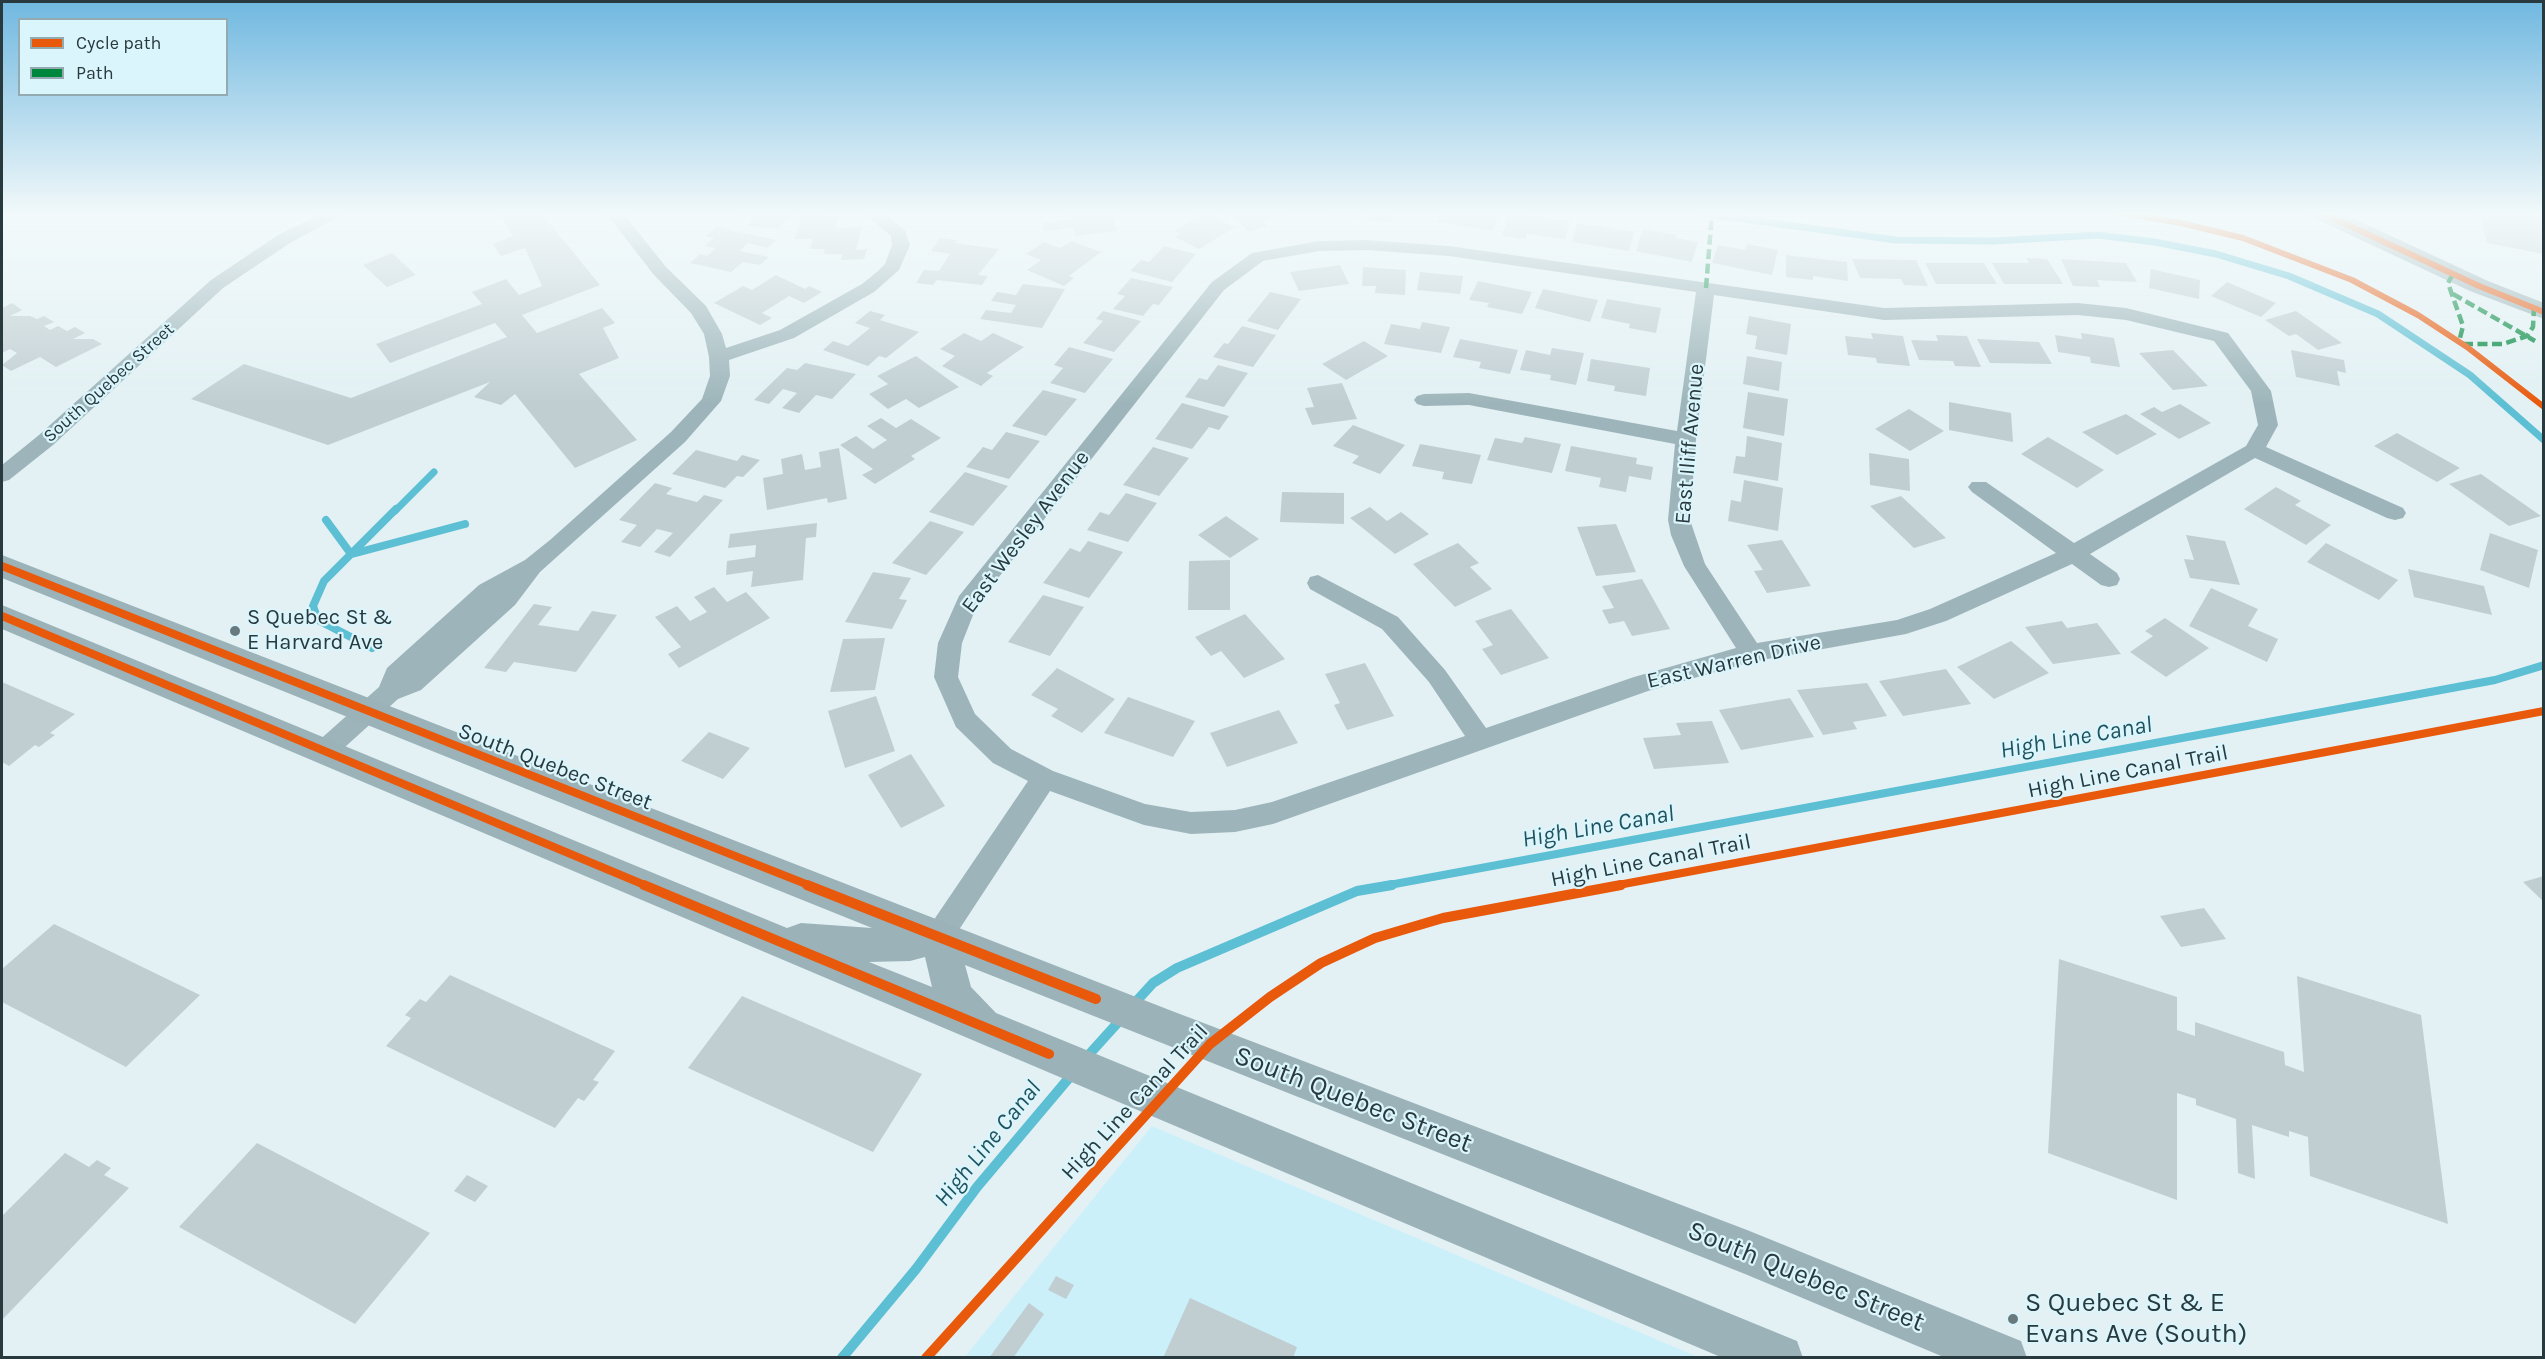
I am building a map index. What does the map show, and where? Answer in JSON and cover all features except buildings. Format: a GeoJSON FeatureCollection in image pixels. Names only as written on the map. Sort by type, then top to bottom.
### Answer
{"type":"FeatureCollection","features":[{"type":"Feature","properties":{"kind":"main road"},"geometry":{"type":"LineString","coordinates":[[2459,276],[2544,312]]}},
{"type":"Feature","properties":{"kind":"main road","name":"South Quebec Street"},"geometry":{"type":"LineString","coordinates":[[2,566],[379,702],[939,936],[1158,1024],[1747,1252],[2004,1358]]}},
{"type":"Feature","properties":{"kind":"main road"},"geometry":{"type":"LineString","coordinates":[[2,616],[763,936],[1780,1358]]}},
{"type":"Feature","properties":{"kind":"main road"},"geometry":{"type":"LineString","coordinates":[[763,936],[833,945],[910,944],[939,936],[943,961],[957,999],[968,1013],[986,1028]]}},
{"type":"Feature","properties":{"kind":"street","name":"South Quebec Street"},"geometry":{"type":"LineString","coordinates":[[2,475],[46,440],[217,284],[228,276]]}},
{"type":"Feature","properties":{"kind":"street"},"geometry":{"type":"LineString","coordinates":[[325,750],[379,702],[412,684],[507,599],[533,566],[694,422],[711,400],[720,376],[719,357],[713,334],[699,310],[665,276]]}},
{"type":"Feature","properties":{"kind":"street"},"geometry":{"type":"LineString","coordinates":[[719,357],[787,334],[868,288],[882,276]]}},
{"type":"Feature","properties":{"kind":"street","name":"East Wesley Avenue"},"geometry":{"type":"LineString","coordinates":[[1044,778],[1002,756],[965,720],[946,677],[950,643],[967,602],[1218,286],[1231,276]]}},
{"type":"Feature","properties":{"kind":"street","name":"East Wesley Avenue"},"geometry":{"type":"LineString","coordinates":[[1623,276],[1706,288]]}},
{"type":"Feature","properties":{"kind":"street"},"geometry":{"type":"LineString","coordinates":[[1706,288],[1884,314],[2078,309],[2126,314],[2221,337],[2260,391],[2268,425],[2254,450],[2395,513]]}},
{"type":"Feature","properties":{"kind":"street","name":"East Iliff Avenue"},"geometry":{"type":"LineString","coordinates":[[1706,288],[1686,439],[1680,504],[1682,536],[1695,566],[1751,653]]}},
{"type":"Feature","properties":{"kind":"street"},"geometry":{"type":"LineString","coordinates":[[1424,400],[1469,399],[1686,439]]}},
{"type":"Feature","properties":{"kind":"street","name":"East Warren Drive"},"geometry":{"type":"LineString","coordinates":[[1044,778],[1144,814],[1191,823],[1235,821],[1273,813],[1643,682],[1801,642],[1875,633],[1923,621],[2073,554],[2254,450]]}},
{"type":"Feature","properties":{"kind":"street"},"geometry":{"type":"LineString","coordinates":[[1979,487],[2109,579]]}},
{"type":"Feature","properties":{"kind":"street"},"geometry":{"type":"LineString","coordinates":[[1318,583],[1390,623],[1437,676],[1481,740]]}},
{"type":"Feature","properties":{"kind":"street"},"geometry":{"type":"LineString","coordinates":[[939,936],[1044,778]]}},
{"type":"Feature","properties":{"kind":"shaded area"},"geometry":{"type":"Polygon","coordinates":[[[1152,1126],[1225,1157],[1698,1357],[964,1358],[1152,1126]]]}},
{"type":"Feature","properties":{"kind":"waterway","name":"High Line Canal"},"geometry":{"type":"LineString","coordinates":[[2290,276],[2378,314],[2470,375],[2544,440]]}},
{"type":"Feature","properties":{"kind":"waterway"},"geometry":{"type":"LineString","coordinates":[[395,511],[434,472]]}},
{"type":"Feature","properties":{"kind":"waterway"},"geometry":{"type":"LineString","coordinates":[[351,554],[396,509]]}},
{"type":"Feature","properties":{"kind":"waterway"},"geometry":{"type":"LineString","coordinates":[[326,520],[351,554]]}},
{"type":"Feature","properties":{"kind":"waterway"},"geometry":{"type":"LineString","coordinates":[[352,554],[465,524]]}},
{"type":"Feature","properties":{"kind":"waterway"},"geometry":{"type":"LineString","coordinates":[[351,554],[324,581],[313,606],[318,620],[372,648]]}},
{"type":"Feature","properties":{"kind":"waterway","name":"High Line Canal"},"geometry":{"type":"LineString","coordinates":[[1384,886],[2495,680],[2544,665]]}},
{"type":"Feature","properties":{"kind":"waterway","name":"High Line Canal"},"geometry":{"type":"LineString","coordinates":[[1132,1006],[1153,983],[1177,968],[1357,891],[1392,885]]}},
{"type":"Feature","properties":{"kind":"waterway","name":"High Line Canal"},"geometry":{"type":"LineString","coordinates":[[1084,1060],[1122,1018]]}},
{"type":"Feature","properties":{"kind":"waterway","name":"High Line Canal"},"geometry":{"type":"LineString","coordinates":[[842,1358],[916,1269],[977,1187],[1074,1072]]}},
{"type":"Feature","properties":{"kind":"marked path"},"geometry":{"type":"LineString","coordinates":[[1706,288],[1707,276]]}},
{"type":"Feature","properties":{"kind":"marked path"},"geometry":{"type":"LineString","coordinates":[[2452,276],[2448,283],[2463,326],[2459,342]]}},
{"type":"Feature","properties":{"kind":"marked path"},"geometry":{"type":"LineString","coordinates":[[2453,294],[2535,341]]}},
{"type":"Feature","properties":{"kind":"marked path"},"geometry":{"type":"LineString","coordinates":[[2463,344],[2503,344],[2527,336],[2533,327],[2534,308]]}},
{"type":"Feature","properties":{"kind":"cycle path"},"geometry":{"type":"LineString","coordinates":[[2343,276],[2418,315],[2467,347],[2544,407]]}},
{"type":"Feature","properties":{"kind":"cycle path"},"geometry":{"type":"LineString","coordinates":[[2458,276],[2544,312]]}},
{"type":"Feature","properties":{"kind":"cycle path"},"geometry":{"type":"LineString","coordinates":[[2,566],[1096,999]]}},
{"type":"Feature","properties":{"kind":"cycle path"},"geometry":{"type":"LineString","coordinates":[[2,616],[1049,1054]]}},
{"type":"Feature","properties":{"kind":"cycle path","name":"High Line Canal Trail"},"geometry":{"type":"LineString","coordinates":[[926,1358],[1210,1044],[1270,997],[1321,963],[1375,938],[1443,918],[2544,711]]}},
{"type":"Feature","properties":{"kind":"place","name":"S Quebec St & E Harvard Ave"},"geometry":{"type":"Point","coordinates":[235,631]}},
{"type":"Feature","properties":{"kind":"place","name":"S Quebec St & E Evans Ave (South)"},"geometry":{"type":"Point","coordinates":[2013,1319]}}]}
